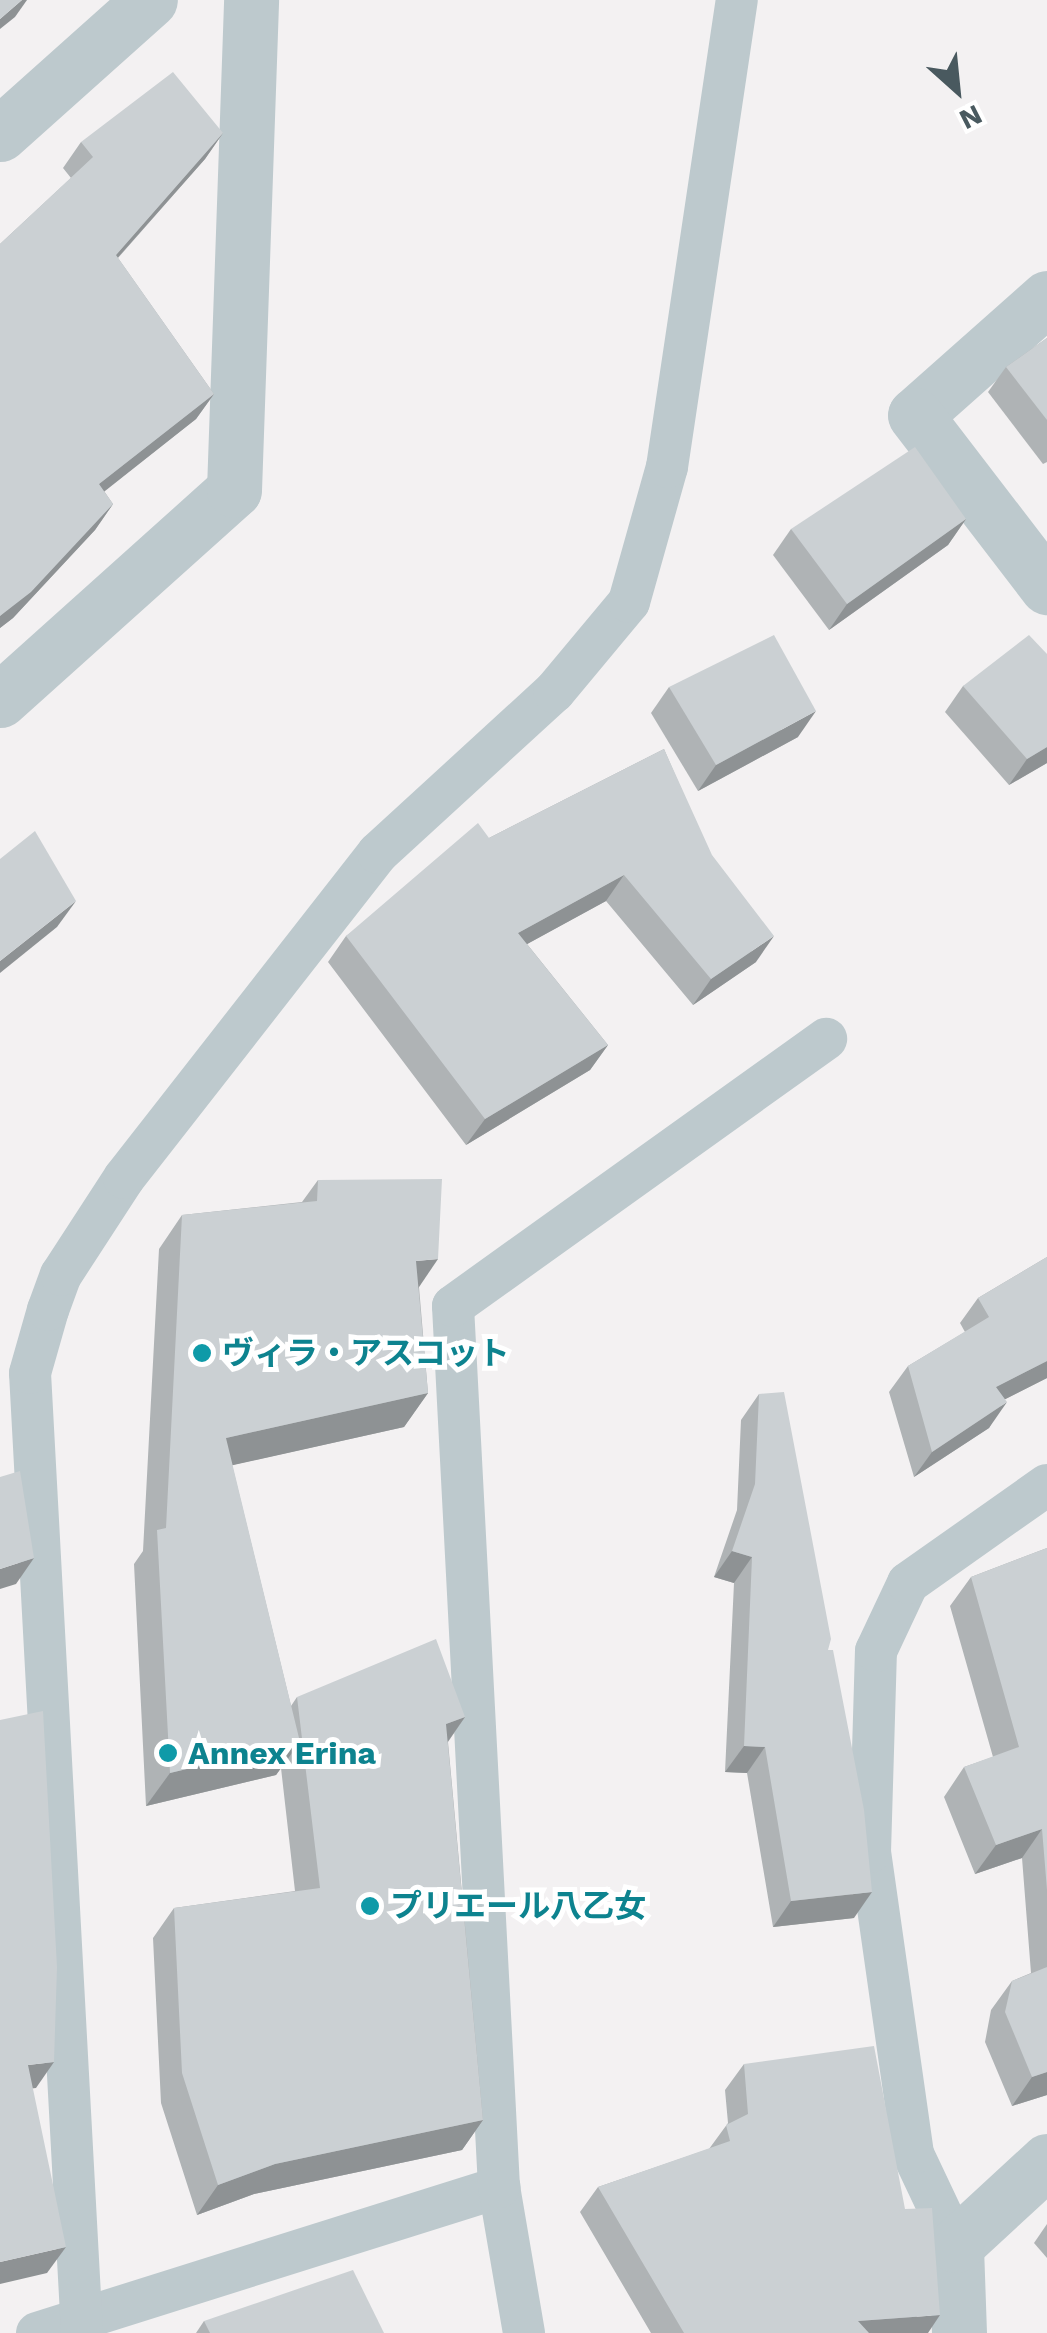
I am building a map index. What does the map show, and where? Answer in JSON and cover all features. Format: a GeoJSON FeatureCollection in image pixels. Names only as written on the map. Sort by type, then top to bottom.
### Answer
{"type":"FeatureCollection","features":[{"type":"Feature","properties":{"kind":"street"},"geometry":{"type":"LineString","coordinates":[[0,134],[150,0]]}},
{"type":"Feature","properties":{"kind":"street"},"geometry":{"type":"LineString","coordinates":[[0,700],[234,490],[251,0]]}},
{"type":"Feature","properties":{"kind":"street"},"geometry":{"type":"LineString","coordinates":[[1047,298],[914,415],[1047,587]]}},
{"type":"Feature","properties":{"kind":"street"},"geometry":{"type":"LineString","coordinates":[[958,2333],[956,2245],[1047,2161]]}},
{"type":"Feature","properties":{"kind":"lane"},"geometry":{"type":"LineString","coordinates":[[82,2326],[30,1374],[48,1310],[61,1275],[124,1178],[378,854],[554,692],[629,602],[667,467],[737,0]]}},
{"type":"Feature","properties":{"kind":"lane"},"geometry":{"type":"LineString","coordinates":[[524,2333],[500,2187],[453,1306],[826,1038]]}},
{"type":"Feature","properties":{"kind":"lane"},"geometry":{"type":"LineString","coordinates":[[956,2245],[913,2154],[870,1852],[876,1651],[908,1583],[1047,1485]]}},
{"type":"Feature","properties":{"kind":"lane"},"geometry":{"type":"LineString","coordinates":[[37,2333],[82,2326],[500,2187]]}},
{"type":"Feature","properties":{"kind":"building"},"geometry":{"type":"Polygon","coordinates":[[[0,0],[22,0],[0,19],[0,0]]]}},
{"type":"Feature","properties":{"kind":"building"},"geometry":{"type":"Polygon","coordinates":[[[173,72],[223,133],[116,255],[214,394],[99,484],[113,504],[31,592],[0,616],[0,244],[93,157],[81,142],[173,72]]]}},
{"type":"Feature","properties":{"kind":"building"},"geometry":{"type":"Polygon","coordinates":[[[1047,338],[1047,420],[1006,367],[1047,338]]]}},
{"type":"Feature","properties":{"kind":"building"},"geometry":{"type":"Polygon","coordinates":[[[915,447],[966,519],[847,604],[791,529],[915,447]]]}},
{"type":"Feature","properties":{"kind":"building"},"geometry":{"type":"Polygon","coordinates":[[[774,635],[816,711],[716,765],[669,687],[774,635]]]}},
{"type":"Feature","properties":{"kind":"building"},"geometry":{"type":"Polygon","coordinates":[[[1029,635],[1047,654],[1047,747],[1027,759],[963,686],[1029,635]]]}},
{"type":"Feature","properties":{"kind":"building"},"geometry":{"type":"Polygon","coordinates":[[[664,749],[712,855],[774,936],[711,979],[624,875],[518,933],[608,1045],[485,1119],[346,936],[478,823],[489,838],[664,749]]]}},
{"type":"Feature","properties":{"kind":"building"},"geometry":{"type":"Polygon","coordinates":[[[35,831],[76,901],[0,961],[0,859],[35,831]]]}},
{"type":"Feature","properties":{"kind":"building"},"geometry":{"type":"Polygon","coordinates":[[[442,1179],[438,1259],[416,1261],[428,1393],[226,1438],[300,1742],[170,1773],[157,1530],[166,1528],[182,1215],[317,1201],[318,1180],[442,1179]]]}},
{"type":"Feature","properties":{"kind":"building"},"geometry":{"type":"Polygon","coordinates":[[[1047,1257],[1047,1361],[996,1387],[1007,1402],[932,1452],[908,1366],[989,1317],[978,1298],[1047,1257]]]}},
{"type":"Feature","properties":{"kind":"building"},"geometry":{"type":"Polygon","coordinates":[[[784,1392],[831,1639],[828,1650],[833,1650],[864,1810],[872,1892],[791,1901],[765,1747],[744,1746],[752,1557],[732,1551],[755,1484],[759,1394],[784,1392]]]}},
{"type":"Feature","properties":{"kind":"building"},"geometry":{"type":"Polygon","coordinates":[[[20,1471],[34,1558],[0,1569],[0,1477],[20,1471]]]}},
{"type":"Feature","properties":{"kind":"building"},"geometry":{"type":"Polygon","coordinates":[[[1047,1548],[1047,1890],[1042,1829],[996,1845],[964,1767],[1019,1747],[971,1577],[1047,1548]]]}},
{"type":"Feature","properties":{"kind":"building"},"geometry":{"type":"Polygon","coordinates":[[[436,1639],[465,1717],[446,1724],[483,2120],[275,2164],[218,2185],[182,2073],[174,1908],[320,1888],[297,1697],[436,1639]]]}},
{"type":"Feature","properties":{"kind":"building"},"geometry":{"type":"Polygon","coordinates":[[[43,1711],[57,1967],[54,2062],[28,2065],[66,2247],[0,2262],[0,1720],[43,1711]]]}},
{"type":"Feature","properties":{"kind":"building"},"geometry":{"type":"Polygon","coordinates":[[[1047,1967],[1047,2072],[1032,2077],[1005,2012],[1012,1981],[1047,1967]]]}},
{"type":"Feature","properties":{"kind":"building"},"geometry":{"type":"Polygon","coordinates":[[[874,2046],[905,2209],[932,2208],[940,2315],[858,2321],[869,2333],[684,2333],[598,2187],[730,2141],[726,2125],[748,2114],[744,2064],[874,2046]]]}},
{"type":"Feature","properties":{"kind":"building"},"geometry":{"type":"Polygon","coordinates":[[[353,2270],[384,2333],[210,2333],[204,2321],[353,2270]]]}},
{"type":"Feature","properties":{"kind":"place","name":"ヴィラ・アスコット"},"geometry":{"type":"Point","coordinates":[202,1353]}},
{"type":"Feature","properties":{"kind":"place","name":"Annex Erina"},"geometry":{"type":"Point","coordinates":[168,1753]}},
{"type":"Feature","properties":{"kind":"place","name":"プリエール八乙女"},"geometry":{"type":"Point","coordinates":[370,1906]}}]}
